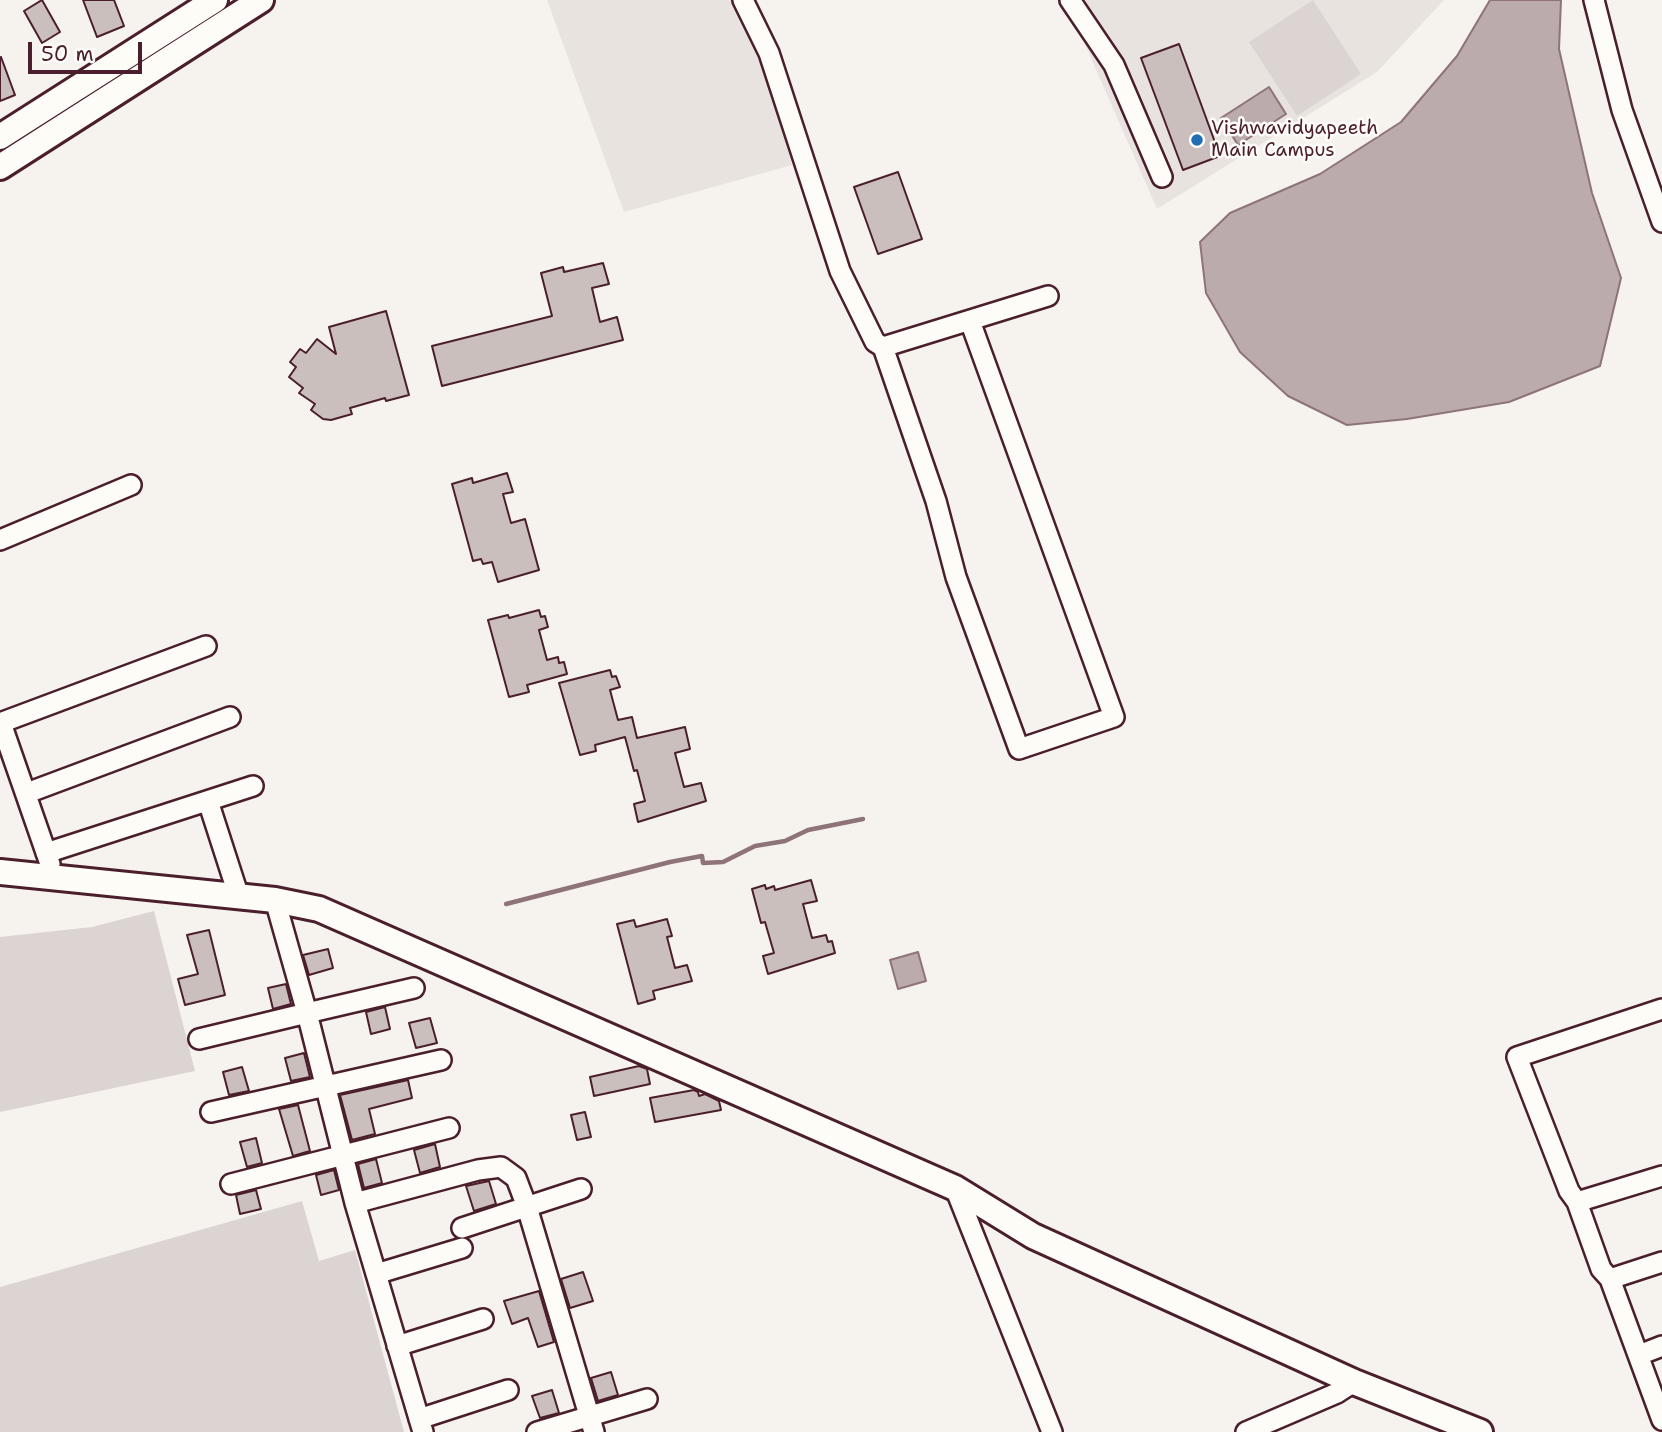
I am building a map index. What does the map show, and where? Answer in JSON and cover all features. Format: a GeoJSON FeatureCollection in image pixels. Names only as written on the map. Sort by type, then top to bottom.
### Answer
{"type":"FeatureCollection","features":[{"type":"Feature","properties":{"kind":"main road"},"geometry":{"type":"LineString","coordinates":[[0,137],[215,0]]}},
{"type":"Feature","properties":{"kind":"main road"},"geometry":{"type":"LineString","coordinates":[[0,167],[261,0]]}},
{"type":"Feature","properties":{"kind":"main road"},"geometry":{"type":"LineString","coordinates":[[0,872],[275,900],[319,909],[955,1188],[1033,1236],[1354,1382],[1472,1431]]}},
{"type":"Feature","properties":{"kind":"street"},"geometry":{"type":"LineString","coordinates":[[743,0],[769,53],[839,271],[875,342],[883,347],[936,501],[957,577],[1019,749],[1114,717],[970,321]]}},
{"type":"Feature","properties":{"kind":"street"},"geometry":{"type":"LineString","coordinates":[[1070,0],[1114,65],[1162,177]]}},
{"type":"Feature","properties":{"kind":"street"},"geometry":{"type":"LineString","coordinates":[[1594,0],[1622,110],[1662,222]]}},
{"type":"Feature","properties":{"kind":"street"},"geometry":{"type":"LineString","coordinates":[[883,347],[1048,296]]}},
{"type":"Feature","properties":{"kind":"street"},"geometry":{"type":"LineString","coordinates":[[0,540],[131,485]]}},
{"type":"Feature","properties":{"kind":"street"},"geometry":{"type":"LineString","coordinates":[[54,878],[1,723],[206,646]]}},
{"type":"Feature","properties":{"kind":"street"},"geometry":{"type":"LineString","coordinates":[[26,793],[230,717]]}},
{"type":"Feature","properties":{"kind":"street"},"geometry":{"type":"LineString","coordinates":[[46,853],[253,786]]}},
{"type":"Feature","properties":{"kind":"street"},"geometry":{"type":"LineString","coordinates":[[208,801],[239,897]]}},
{"type":"Feature","properties":{"kind":"street"},"geometry":{"type":"LineString","coordinates":[[275,900],[355,1203],[421,1425],[508,1390]]}},
{"type":"Feature","properties":{"kind":"street"},"geometry":{"type":"LineString","coordinates":[[199,1039],[414,988]]}},
{"type":"Feature","properties":{"kind":"street"},"geometry":{"type":"LineString","coordinates":[[1662,1009],[1517,1057],[1569,1191],[1577,1202],[1601,1269],[1609,1279],[1662,1420]]}},
{"type":"Feature","properties":{"kind":"street"},"geometry":{"type":"LineString","coordinates":[[211,1112],[441,1060]]}},
{"type":"Feature","properties":{"kind":"street"},"geometry":{"type":"LineString","coordinates":[[231,1184],[449,1128]]}},
{"type":"Feature","properties":{"kind":"street"},"geometry":{"type":"LineString","coordinates":[[355,1203],[478,1170],[501,1167],[516,1178],[527,1206],[592,1424]]}},
{"type":"Feature","properties":{"kind":"street"},"geometry":{"type":"LineString","coordinates":[[1577,1202],[1662,1176]]}},
{"type":"Feature","properties":{"kind":"street"},"geometry":{"type":"LineString","coordinates":[[955,1188],[1052,1432]]}},
{"type":"Feature","properties":{"kind":"street"},"geometry":{"type":"LineString","coordinates":[[462,1228],[581,1189]]}},
{"type":"Feature","properties":{"kind":"street"},"geometry":{"type":"LineString","coordinates":[[376,1274],[462,1248]]}},
{"type":"Feature","properties":{"kind":"street"},"geometry":{"type":"LineString","coordinates":[[1609,1279],[1662,1262]]}},
{"type":"Feature","properties":{"kind":"street"},"geometry":{"type":"LineString","coordinates":[[397,1346],[483,1319]]}},
{"type":"Feature","properties":{"kind":"street"},"geometry":{"type":"LineString","coordinates":[[1639,1356],[1662,1346]]}},
{"type":"Feature","properties":{"kind":"street"},"geometry":{"type":"LineString","coordinates":[[1246,1432],[1337,1393],[1354,1382]]}},
{"type":"Feature","properties":{"kind":"street"},"geometry":{"type":"LineString","coordinates":[[537,1432],[592,1424],[647,1399]]}},
{"type":"Feature","properties":{"kind":"shaded area"},"geometry":{"type":"Polygon","coordinates":[[[547,0],[732,0],[764,66],[792,165],[624,212],[547,0]]]}},
{"type":"Feature","properties":{"kind":"shaded area","name":"Vishwavidyapeeth Main Campus"},"geometry":{"type":"Polygon","coordinates":[[[1058,0],[1444,0],[1377,72],[1157,209],[1080,33],[1058,0]]]}},
{"type":"Feature","properties":{"kind":"shaded area"},"geometry":{"type":"Polygon","coordinates":[[[1313,0],[1361,74],[1297,116],[1249,42],[1313,0]]]}},
{"type":"Feature","properties":{"kind":"shaded area"},"geometry":{"type":"Polygon","coordinates":[[[1490,0],[1561,0],[1559,49],[1592,193],[1621,278],[1600,366],[1509,402],[1407,419],[1347,425],[1288,396],[1240,352],[1206,293],[1200,242],[1230,213],[1320,174],[1401,122],[1457,56],[1490,0]]]}},
{"type":"Feature","properties":{"kind":"shaded area"},"geometry":{"type":"Polygon","coordinates":[[[1269,87],[1286,114],[1238,145],[1221,118],[1269,87]]]}},
{"type":"Feature","properties":{"kind":"shaded area"},"geometry":{"type":"Polygon","coordinates":[[[154,911],[195,1071],[0,1112],[0,937],[92,927],[154,911]]]}},
{"type":"Feature","properties":{"kind":"shaded area"},"geometry":{"type":"Polygon","coordinates":[[[918,952],[926,981],[898,989],[890,960],[918,952]]]}},
{"type":"Feature","properties":{"kind":"shaded area"},"geometry":{"type":"Polygon","coordinates":[[[302,1201],[319,1261],[355,1250],[404,1432],[0,1432],[0,1287],[302,1201]]]}},
{"type":"Feature","properties":{"kind":"building"},"geometry":{"type":"Polygon","coordinates":[[[42,0],[60,32],[42,43],[24,11],[42,0]]]}},
{"type":"Feature","properties":{"kind":"building"},"geometry":{"type":"Polygon","coordinates":[[[83,0],[114,0],[124,26],[97,37],[83,0]]]}},
{"type":"Feature","properties":{"kind":"building"},"geometry":{"type":"Polygon","coordinates":[[[1179,44],[1220,156],[1183,170],[1141,58],[1179,44]]]}},
{"type":"Feature","properties":{"kind":"building"},"geometry":{"type":"Polygon","coordinates":[[[0,58],[15,95],[0,101],[0,58]]]}},
{"type":"Feature","properties":{"kind":"building"},"geometry":{"type":"Polygon","coordinates":[[[898,172],[922,239],[878,254],[854,187],[898,172]]]}},
{"type":"Feature","properties":{"kind":"building"},"geometry":{"type":"Polygon","coordinates":[[[603,263],[609,284],[592,288],[600,322],[617,317],[623,340],[442,386],[432,346],[552,316],[541,273],[563,267],[564,272],[603,263]]]}},
{"type":"Feature","properties":{"kind":"building"},"geometry":{"type":"Polygon","coordinates":[[[386,311],[409,395],[386,401],[385,398],[350,408],[352,414],[331,420],[323,419],[311,410],[315,404],[299,393],[303,388],[289,377],[296,367],[290,362],[300,349],[306,353],[317,339],[336,354],[329,327],[386,311]]]}},
{"type":"Feature","properties":{"kind":"building"},"geometry":{"type":"Polygon","coordinates":[[[507,473],[513,492],[503,494],[511,523],[525,519],[539,570],[498,582],[492,562],[483,564],[481,559],[473,561],[452,484],[472,478],[473,483],[507,473]]]}},
{"type":"Feature","properties":{"kind":"building"},"geometry":{"type":"Polygon","coordinates":[[[539,610],[541,617],[545,616],[548,627],[539,630],[547,660],[558,657],[559,663],[564,662],[567,674],[527,685],[529,692],[509,697],[488,620],[539,610]]]}},
{"type":"Feature","properties":{"kind":"building"},"geometry":{"type":"Polygon","coordinates":[[[610,670],[612,677],[616,676],[620,687],[610,690],[618,720],[632,717],[637,738],[685,727],[690,749],[675,753],[684,787],[701,783],[706,801],[638,822],[634,804],[645,801],[625,737],[595,745],[596,751],[580,755],[559,683],[610,670]]]}},
{"type":"Feature","properties":{"kind":"building"},"geometry":{"type":"Polygon","coordinates":[[[811,880],[817,901],[803,904],[812,938],[826,935],[828,942],[832,941],[835,953],[768,974],[763,956],[774,953],[765,922],[761,923],[752,889],[765,885],[766,889],[774,886],[775,890],[811,880]]]}},
{"type":"Feature","properties":{"kind":"building"},"geometry":{"type":"Polygon","coordinates":[[[667,919],[672,936],[667,937],[675,968],[687,965],[692,981],[653,991],[655,999],[638,1004],[617,924],[634,920],[636,927],[667,919]]]}},
{"type":"Feature","properties":{"kind":"building"},"geometry":{"type":"Polygon","coordinates":[[[209,930],[225,995],[185,1005],[178,979],[198,974],[187,935],[209,930]]]}},
{"type":"Feature","properties":{"kind":"building"},"geometry":{"type":"Polygon","coordinates":[[[328,949],[333,968],[309,975],[303,955],[328,949]]]}},
{"type":"Feature","properties":{"kind":"building"},"geometry":{"type":"Polygon","coordinates":[[[286,984],[291,1004],[273,1009],[268,988],[286,984]]]}},
{"type":"Feature","properties":{"kind":"building"},"geometry":{"type":"Polygon","coordinates":[[[385,1007],[390,1029],[371,1034],[366,1012],[385,1007]]]}},
{"type":"Feature","properties":{"kind":"building"},"geometry":{"type":"Polygon","coordinates":[[[430,1018],[437,1043],[416,1048],[409,1023],[430,1018]]]}},
{"type":"Feature","properties":{"kind":"building"},"geometry":{"type":"Polygon","coordinates":[[[304,1053],[310,1077],[291,1081],[285,1058],[304,1053]]]}},
{"type":"Feature","properties":{"kind":"building"},"geometry":{"type":"Polygon","coordinates":[[[639,1066],[647,1069],[650,1084],[594,1096],[590,1077],[639,1066]]]}},
{"type":"Feature","properties":{"kind":"building"},"geometry":{"type":"Polygon","coordinates":[[[242,1067],[249,1091],[229,1095],[223,1072],[242,1067]]]}},
{"type":"Feature","properties":{"kind":"building"},"geometry":{"type":"Polygon","coordinates":[[[408,1080],[412,1098],[369,1109],[375,1134],[352,1140],[340,1095],[408,1080]]]}},
{"type":"Feature","properties":{"kind":"building"},"geometry":{"type":"Polygon","coordinates":[[[694,1090],[699,1096],[705,1094],[719,1101],[721,1110],[655,1122],[650,1098],[694,1090]]]}},
{"type":"Feature","properties":{"kind":"building"},"geometry":{"type":"Polygon","coordinates":[[[298,1105],[310,1151],[293,1156],[279,1109],[298,1105]]]}},
{"type":"Feature","properties":{"kind":"building"},"geometry":{"type":"Polygon","coordinates":[[[585,1112],[591,1137],[577,1140],[571,1115],[585,1112]]]}},
{"type":"Feature","properties":{"kind":"building"},"geometry":{"type":"Polygon","coordinates":[[[256,1138],[262,1163],[247,1167],[240,1142],[256,1138]]]}},
{"type":"Feature","properties":{"kind":"building"},"geometry":{"type":"Polygon","coordinates":[[[435,1144],[440,1167],[420,1173],[414,1150],[435,1144]]]}},
{"type":"Feature","properties":{"kind":"building"},"geometry":{"type":"Polygon","coordinates":[[[376,1159],[382,1183],[364,1188],[358,1164],[376,1159]]]}},
{"type":"Feature","properties":{"kind":"building"},"geometry":{"type":"Polygon","coordinates":[[[334,1170],[339,1190],[321,1195],[316,1175],[334,1170]]]}},
{"type":"Feature","properties":{"kind":"building"},"geometry":{"type":"Polygon","coordinates":[[[489,1181],[496,1204],[474,1211],[466,1186],[489,1181]]]}},
{"type":"Feature","properties":{"kind":"building"},"geometry":{"type":"Polygon","coordinates":[[[256,1190],[261,1209],[240,1214],[236,1195],[256,1190]]]}},
{"type":"Feature","properties":{"kind":"building"},"geometry":{"type":"Polygon","coordinates":[[[583,1272],[593,1301],[570,1308],[561,1279],[583,1272]]]}},
{"type":"Feature","properties":{"kind":"building"},"geometry":{"type":"Polygon","coordinates":[[[539,1291],[554,1342],[538,1347],[528,1318],[512,1324],[504,1301],[539,1291]]]}},
{"type":"Feature","properties":{"kind":"building"},"geometry":{"type":"Polygon","coordinates":[[[611,1372],[618,1395],[598,1401],[591,1378],[611,1372]]]}},
{"type":"Feature","properties":{"kind":"building"},"geometry":{"type":"Polygon","coordinates":[[[552,1390],[559,1413],[540,1418],[532,1396],[552,1390]]]}},
{"type":"Feature","properties":{"kind":"waterway"},"geometry":{"type":"LineString","coordinates":[[506,904],[670,862],[702,856],[703,863],[723,862],[755,846],[785,841],[808,830],[863,819]]}},
{"type":"Feature","properties":{"kind":"place","name":"Vishwavidyapeeth Main Campus"},"geometry":{"type":"Point","coordinates":[1197,140]}}]}
